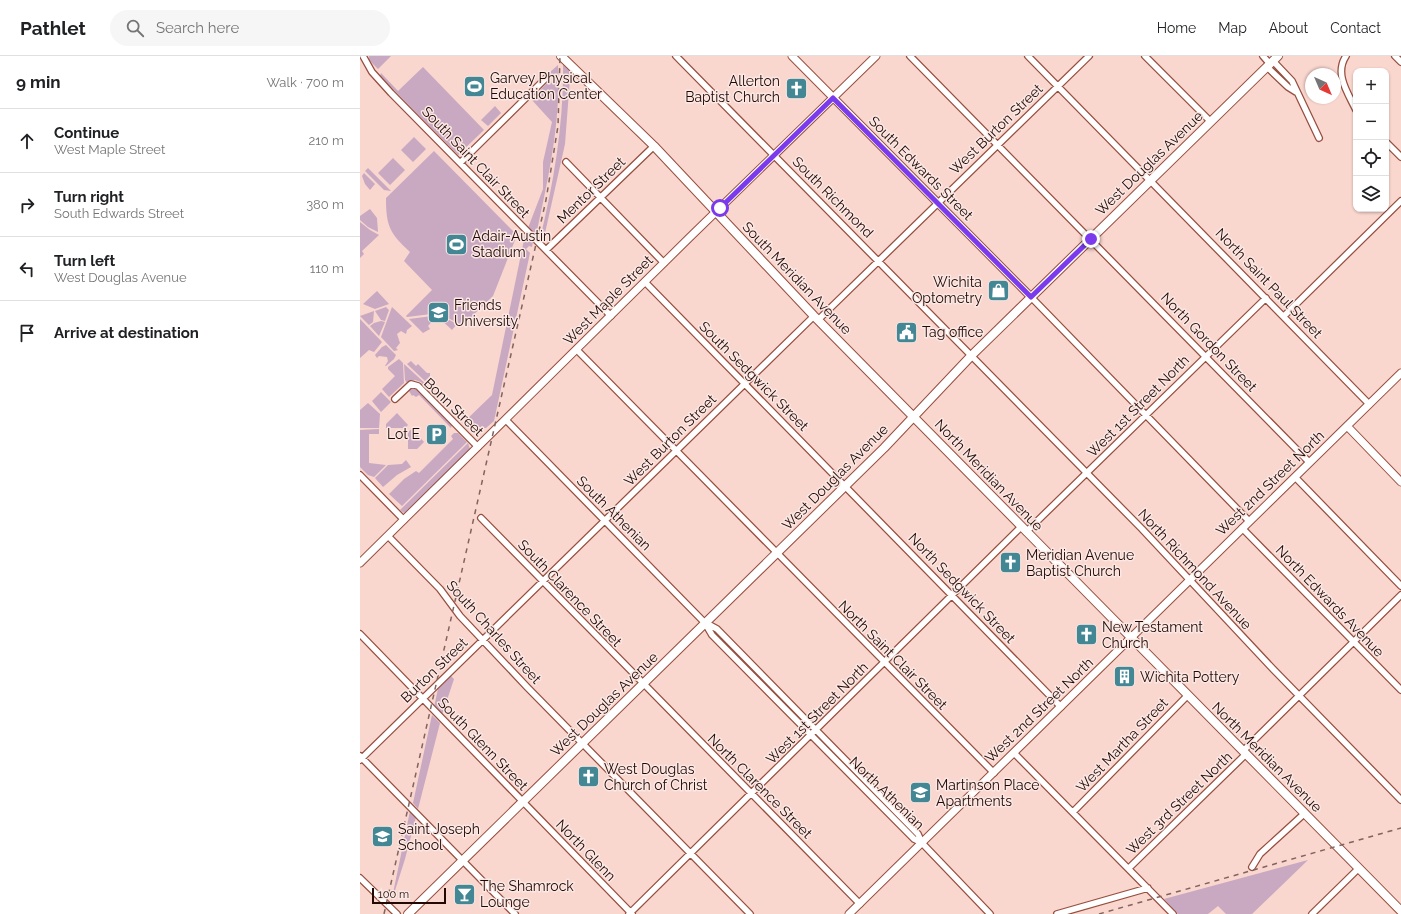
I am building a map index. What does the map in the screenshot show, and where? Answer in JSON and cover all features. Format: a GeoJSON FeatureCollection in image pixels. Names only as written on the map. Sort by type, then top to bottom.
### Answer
{"type":"FeatureCollection","features":[{"type":"Feature","properties":{"kind":"main road","name":"South Meridian Avenue"},"geometry":{"type":"LineString","coordinates":[[561,56],[654,146],[816,318],[913,416]]}},
{"type":"Feature","properties":{"kind":"main road","name":"West Douglas Avenue"},"geometry":{"type":"LineString","coordinates":[[408,914],[884,448],[972,355],[1272,62]]}},
{"type":"Feature","properties":{"kind":"main road","name":"North Meridian Avenue"},"geometry":{"type":"LineString","coordinates":[[913,416],[1401,911]]}},
{"type":"Feature","properties":{"kind":"street","name":"South Saint Clair Street"},"geometry":{"type":"LineString","coordinates":[[363,56],[372,72],[611,316]]}},
{"type":"Feature","properties":{"kind":"street","name":"South Richmond"},"geometry":{"type":"LineString","coordinates":[[676,56],[972,355]]}},
{"type":"Feature","properties":{"kind":"street","name":"South Edwards Street"},"geometry":{"type":"LineString","coordinates":[[792,56],[1031,297]]}},
{"type":"Feature","properties":{"kind":"street","name":"West Maple Street"},"geometry":{"type":"LineString","coordinates":[[360,563],[715,212],[876,56]]}},
{"type":"Feature","properties":{"kind":"street","name":"North Gordon Street"},"geometry":{"type":"LineString","coordinates":[[910,56],[1309,462]]}},
{"type":"Feature","properties":{"kind":"street","name":"North Saint Paul Street"},"geometry":{"type":"LineString","coordinates":[[1028,56],[1370,404]]}},
{"type":"Feature","properties":{"kind":"street","name":"West Burton Street"},"geometry":{"type":"LineString","coordinates":[[543,582],[745,383],[878,261],[1089,56]]}},
{"type":"Feature","properties":{"kind":"street"},"geometry":{"type":"LineString","coordinates":[[1145,56],[1211,122]]}},
{"type":"Feature","properties":{"kind":"street"},"geometry":{"type":"LineString","coordinates":[[1262,56],[1272,62],[1288,87],[1297,92],[1319,138]]}},
{"type":"Feature","properties":{"kind":"street"},"geometry":{"type":"LineString","coordinates":[[1346,56],[1341,65],[1341,76],[1353,104]]}},
{"type":"Feature","properties":{"kind":"street"},"geometry":{"type":"LineString","coordinates":[[1395,56],[1401,62]]}},
{"type":"Feature","properties":{"kind":"street"},"geometry":{"type":"LineString","coordinates":[[460,163],[546,78]]}},
{"type":"Feature","properties":{"kind":"street"},"geometry":{"type":"LineString","coordinates":[[1389,145],[1401,157]]}},
{"type":"Feature","properties":{"kind":"street","name":"Mentor Street"},"geometry":{"type":"LineString","coordinates":[[546,250],[654,146]]}},
{"type":"Feature","properties":{"kind":"street"},"geometry":{"type":"LineString","coordinates":[[566,162],[664,263]]}},
{"type":"Feature","properties":{"kind":"street"},"geometry":{"type":"LineString","coordinates":[[1284,316],[1401,201]]}},
{"type":"Feature","properties":{"kind":"street","name":"South Sedgwick Street"},"geometry":{"type":"LineString","coordinates":[[645,282],[846,485]]}},
{"type":"Feature","properties":{"kind":"street"},"geometry":{"type":"LineString","coordinates":[[1031,297],[1249,521]]}},
{"type":"Feature","properties":{"kind":"street","name":"West 1st Street North"},"geometry":{"type":"LineString","coordinates":[[630,913],[953,596],[1024,529],[1087,473],[1266,298]]}},
{"type":"Feature","properties":{"kind":"street"},"geometry":{"type":"LineString","coordinates":[[577,350],[776,554]]}},
{"type":"Feature","properties":{"kind":"street","name":"North Richmond Avenue"},"geometry":{"type":"LineString","coordinates":[[972,355],[1401,800]]}},
{"type":"Feature","properties":{"kind":"street","name":"West 2nd Street North"},"geometry":{"type":"LineString","coordinates":[[849,914],[1132,638],[1309,462],[1400,375]]}},
{"type":"Feature","properties":{"kind":"street","name":"Bonn Street"},"geometry":{"type":"LineString","coordinates":[[395,399],[411,384],[418,386],[478,447]]}},
{"type":"Feature","properties":{"kind":"street","name":"South Athenian"},"geometry":{"type":"LineString","coordinates":[[506,420],[606,520],[705,623]]}},
{"type":"Feature","properties":{"kind":"street"},"geometry":{"type":"LineString","coordinates":[[1347,426],[1401,482]]}},
{"type":"Feature","properties":{"kind":"street"},"geometry":{"type":"LineString","coordinates":[[360,475],[404,520]]}},
{"type":"Feature","properties":{"kind":"street"},"geometry":{"type":"LineString","coordinates":[[1295,477],[1401,586]]}},
{"type":"Feature","properties":{"kind":"street","name":"North Sedgwick Street"},"geometry":{"type":"LineString","coordinates":[[846,485],[1061,707]]}},
{"type":"Feature","properties":{"kind":"street","name":"South Clarence Street"},"geometry":{"type":"LineString","coordinates":[[481,518],[643,684]]}},
{"type":"Feature","properties":{"kind":"street","name":"North Edwards Avenue"},"geometry":{"type":"LineString","coordinates":[[1242,528],[1401,690]]}},
{"type":"Feature","properties":{"kind":"street","name":"South Charles Street"},"geometry":{"type":"LineString","coordinates":[[388,536],[440,589],[460,616],[750,914]]}},
{"type":"Feature","properties":{"kind":"street","name":"North Saint Clair Street"},"geometry":{"type":"LineString","coordinates":[[776,554],[994,773]]}},
{"type":"Feature","properties":{"kind":"street","name":"Burton Street"},"geometry":{"type":"LineString","coordinates":[[361,758],[543,582]]}},
{"type":"Feature","properties":{"kind":"street","name":"West 3rd Street North"},"geometry":{"type":"LineString","coordinates":[[1129,868],[1245,752],[1299,695],[1401,595]]}},
{"type":"Feature","properties":{"kind":"street","name":"North Athenian"},"geometry":{"type":"LineString","coordinates":[[705,623],[717,629],[817,730],[918,834],[922,843]]}},
{"type":"Feature","properties":{"kind":"street","name":"North Athenian"},"geometry":{"type":"LineString","coordinates":[[705,623],[712,635],[914,838],[922,843]]}},
{"type":"Feature","properties":{"kind":"street","name":"South Glenn Street"},"geometry":{"type":"LineString","coordinates":[[360,634],[522,802]]}},
{"type":"Feature","properties":{"kind":"street","name":"North Clarence Street"},"geometry":{"type":"LineString","coordinates":[[643,684],[860,904]]}},
{"type":"Feature","properties":{"kind":"street","name":"West Martha Street"},"geometry":{"type":"LineString","coordinates":[[1073,812],[1188,695]]}},
{"type":"Feature","properties":{"kind":"street"},"geometry":{"type":"LineString","coordinates":[[1014,753],[1173,914]]}},
{"type":"Feature","properties":{"kind":"street"},"geometry":{"type":"LineString","coordinates":[[361,758],[515,914]]}},
{"type":"Feature","properties":{"kind":"street","name":"North Glenn"},"geometry":{"type":"LineString","coordinates":[[522,802],[630,913]]}},
{"type":"Feature","properties":{"kind":"street"},"geometry":{"type":"LineString","coordinates":[[1252,867],[1260,854],[1305,813]]}},
{"type":"Feature","properties":{"kind":"street"},"geometry":{"type":"LineString","coordinates":[[922,843],[990,914]]}},
{"type":"Feature","properties":{"kind":"street"},"geometry":{"type":"LineString","coordinates":[[1312,914],[1358,868]]}},
{"type":"Feature","properties":{"kind":"street"},"geometry":{"type":"LineString","coordinates":[[360,878],[397,914]]}},
{"type":"Feature","properties":{"kind":"street"},"geometry":{"type":"LineString","coordinates":[[1057,914],[1148,888]]}},
{"type":"Feature","properties":{"kind":"shaded area"},"geometry":{"type":"Polygon","coordinates":[[[369,56],[391,56],[378,69],[369,60],[369,56]]]}},
{"type":"Feature","properties":{"kind":"shaded area"},"geometry":{"type":"Polygon","coordinates":[[[563,63],[573,72],[570,78],[565,144],[543,242],[540,239],[554,174],[560,130],[563,63]]]}},
{"type":"Feature","properties":{"kind":"shaded area"},"geometry":{"type":"Polygon","coordinates":[[[558,65],[558,108],[556,130],[536,235],[528,228],[543,189],[543,162],[552,122],[531,99],[546,84],[550,82],[552,83],[555,80],[549,73],[558,65]]]}},
{"type":"Feature","properties":{"kind":"shaded area"},"geometry":{"type":"Polygon","coordinates":[[[423,67],[484,130],[460,153],[425,117],[460,154],[458,155],[380,76],[381,73],[398,91],[423,67]]]}},
{"type":"Feature","properties":{"kind":"shaded area"},"geometry":{"type":"Polygon","coordinates":[[[495,106],[501,113],[488,126],[481,120],[495,106]]]}},
{"type":"Feature","properties":{"kind":"shaded area"},"geometry":{"type":"Polygon","coordinates":[[[414,137],[426,149],[413,162],[401,150],[414,137]]]}},
{"type":"Feature","properties":{"kind":"shaded area","name":"Adair-Austin Stadium"},"geometry":{"type":"Polygon","coordinates":[[[434,151],[517,235],[493,296],[465,323],[464,322],[461,325],[439,313],[406,316],[432,290],[404,261],[410,252],[398,240],[390,229],[388,223],[386,198],[434,151]]]}},
{"type":"Feature","properties":{"kind":"shaded area"},"geometry":{"type":"Polygon","coordinates":[[[393,158],[405,170],[390,185],[378,173],[393,158]]]}},
{"type":"Feature","properties":{"kind":"shaded area"},"geometry":{"type":"Polygon","coordinates":[[[368,168],[391,191],[384,190],[365,171],[368,168]]]}},
{"type":"Feature","properties":{"kind":"shaded area"},"geometry":{"type":"Polygon","coordinates":[[[364,173],[375,184],[370,190],[365,184],[362,176],[364,173]]]}},
{"type":"Feature","properties":{"kind":"shaded area"},"geometry":{"type":"Polygon","coordinates":[[[370,209],[377,218],[378,232],[368,227],[360,220],[360,216],[370,209]]]}},
{"type":"Feature","properties":{"kind":"shaded area"},"geometry":{"type":"Polygon","coordinates":[[[360,222],[379,235],[362,251],[364,254],[360,258],[360,222]]]}},
{"type":"Feature","properties":{"kind":"shaded area"},"geometry":{"type":"Polygon","coordinates":[[[525,235],[533,242],[532,247],[529,246],[526,249],[530,253],[494,421],[486,428],[481,428],[475,432],[464,422],[492,395],[525,235]]]}},
{"type":"Feature","properties":{"kind":"shaded area"},"geometry":{"type":"Polygon","coordinates":[[[377,291],[389,304],[375,309],[363,304],[377,291]]]}},
{"type":"Feature","properties":{"kind":"shaded area"},"geometry":{"type":"Polygon","coordinates":[[[386,307],[389,310],[385,321],[381,320],[375,311],[386,307]]]}},
{"type":"Feature","properties":{"kind":"shaded area"},"geometry":{"type":"Polygon","coordinates":[[[392,307],[412,326],[407,330],[406,334],[401,331],[397,334],[400,343],[396,348],[398,350],[394,351],[381,337],[392,307]]]}},
{"type":"Feature","properties":{"kind":"shaded area"},"geometry":{"type":"Polygon","coordinates":[[[374,311],[373,322],[369,325],[360,316],[374,311]]]}},
{"type":"Feature","properties":{"kind":"shaded area"},"geometry":{"type":"Polygon","coordinates":[[[440,315],[457,324],[452,330],[437,316],[428,326],[430,329],[423,333],[409,319],[440,315]]]}},
{"type":"Feature","properties":{"kind":"shaded area"},"geometry":{"type":"Polygon","coordinates":[[[360,319],[382,342],[374,352],[369,350],[360,358],[360,319]]]}},
{"type":"Feature","properties":{"kind":"shaded area"},"geometry":{"type":"Polygon","coordinates":[[[381,321],[385,322],[379,336],[370,326],[381,321]]]}},
{"type":"Feature","properties":{"kind":"shaded area"},"geometry":{"type":"Polygon","coordinates":[[[386,345],[396,355],[394,359],[385,366],[388,361],[387,357],[379,356],[377,358],[375,355],[382,347],[386,345]]]}},
{"type":"Feature","properties":{"kind":"shaded area"},"geometry":{"type":"Polygon","coordinates":[[[399,359],[403,363],[404,383],[389,397],[382,389],[395,376],[388,369],[388,367],[399,359]]]}},
{"type":"Feature","properties":{"kind":"shaded area"},"geometry":{"type":"Polygon","coordinates":[[[411,361],[416,366],[418,364],[427,373],[430,373],[430,376],[425,381],[407,364],[411,361]]]}},
{"type":"Feature","properties":{"kind":"shaded area"},"geometry":{"type":"Polygon","coordinates":[[[404,364],[428,387],[425,388],[421,382],[415,380],[407,383],[405,380],[404,364]]]}},
{"type":"Feature","properties":{"kind":"shaded area"},"geometry":{"type":"Polygon","coordinates":[[[412,387],[416,387],[452,425],[451,428],[419,395],[416,397],[413,395],[412,396],[409,391],[412,387]]]}},
{"type":"Feature","properties":{"kind":"shaded area"},"geometry":{"type":"Polygon","coordinates":[[[381,392],[391,402],[381,412],[372,401],[381,392]]]}},
{"type":"Feature","properties":{"kind":"shaded area"},"geometry":{"type":"Polygon","coordinates":[[[368,403],[380,414],[379,428],[360,428],[360,410],[368,403]]]}},
{"type":"Feature","properties":{"kind":"shaded area"},"geometry":{"type":"Polygon","coordinates":[[[397,413],[408,425],[405,428],[386,428],[386,424],[397,413]]]}},
{"type":"Feature","properties":{"kind":"shaded area"},"geometry":{"type":"Polygon","coordinates":[[[379,429],[379,434],[369,434],[369,463],[386,465],[374,477],[368,475],[360,467],[360,430],[379,429]]]}},
{"type":"Feature","properties":{"kind":"shaded area"},"geometry":{"type":"Polygon","coordinates":[[[412,429],[424,442],[417,449],[408,449],[408,432],[412,429]]]}},
{"type":"Feature","properties":{"kind":"shaded area"},"geometry":{"type":"Polygon","coordinates":[[[454,433],[458,433],[467,442],[402,506],[389,494],[404,479],[416,471],[419,473],[453,439],[451,436],[454,433]]]}},
{"type":"Feature","properties":{"kind":"shaded area"},"geometry":{"type":"Polygon","coordinates":[[[468,443],[470,449],[406,512],[404,513],[400,510],[468,443]]]}},
{"type":"Feature","properties":{"kind":"shaded area"},"geometry":{"type":"Polygon","coordinates":[[[406,460],[411,467],[397,475],[383,487],[375,478],[388,465],[402,464],[406,460]]]}},
{"type":"Feature","properties":{"kind":"shaded area"},"geometry":{"type":"Polygon","coordinates":[[[451,676],[454,679],[442,715],[434,707],[438,689],[451,676]]]}},
{"type":"Feature","properties":{"kind":"shaded area"},"geometry":{"type":"Polygon","coordinates":[[[432,715],[440,723],[418,809],[413,803],[432,715]]]}},
{"type":"Feature","properties":{"kind":"shaded area"},"geometry":{"type":"Polygon","coordinates":[[[410,811],[416,817],[391,903],[410,811]]]}},
{"type":"Feature","properties":{"kind":"shaded area"},"geometry":{"type":"Polygon","coordinates":[[[1308,860],[1252,914],[1226,914],[1218,906],[1208,914],[1178,914],[1164,899],[1308,860]]]}},
{"type":"Feature","properties":{"kind":"railway"},"geometry":{"type":"LineString","coordinates":[[384,914],[546,200],[558,126],[560,56]]}},
{"type":"Feature","properties":{"kind":"railway"},"geometry":{"type":"LineString","coordinates":[[1099,914],[1401,828]]}},
{"type":"Feature","properties":{"kind":"place","name":"Garvey Physical Education Center"},"geometry":{"type":"Point","coordinates":[474,86]}},
{"type":"Feature","properties":{"kind":"place","name":"Allerton Baptist Church"},"geometry":{"type":"Point","coordinates":[796,89]}},
{"type":"Feature","properties":{"kind":"place","name":"Adair-Austin Stadium"},"geometry":{"type":"Point","coordinates":[457,244]}},
{"type":"Feature","properties":{"kind":"place","name":"Wichita Optometry"},"geometry":{"type":"Point","coordinates":[998,290]}},
{"type":"Feature","properties":{"kind":"place","name":"Friends University"},"geometry":{"type":"Point","coordinates":[439,313]}},
{"type":"Feature","properties":{"kind":"place","name":"Tag office"},"geometry":{"type":"Point","coordinates":[907,332]}},
{"type":"Feature","properties":{"kind":"place","name":"Lot E"},"geometry":{"type":"Point","coordinates":[436,434]}},
{"type":"Feature","properties":{"kind":"place","name":"Meridian Avenue Baptist Church"},"geometry":{"type":"Point","coordinates":[1011,563]}},
{"type":"Feature","properties":{"kind":"place","name":"New Testament Church"},"geometry":{"type":"Point","coordinates":[1087,635]}},
{"type":"Feature","properties":{"kind":"place","name":"Wichita Pottery"},"geometry":{"type":"Point","coordinates":[1125,677]}},
{"type":"Feature","properties":{"kind":"place","name":"West Douglas Church of Christ"},"geometry":{"type":"Point","coordinates":[589,777]}},
{"type":"Feature","properties":{"kind":"place","name":"Martinson Place Apartments"},"geometry":{"type":"Point","coordinates":[921,793]}},
{"type":"Feature","properties":{"kind":"place","name":"Saint Joseph School"},"geometry":{"type":"Point","coordinates":[383,837]}},
{"type":"Feature","properties":{"kind":"place","name":"The Shamrock Lounge"},"geometry":{"type":"Point","coordinates":[465,894]}},
{"type":"Feature","properties":{"kind":"route"},"geometry":{"type":"LineString","coordinates":[[720,208],[833,98],[1031,297],[1091,239]]}}]}
